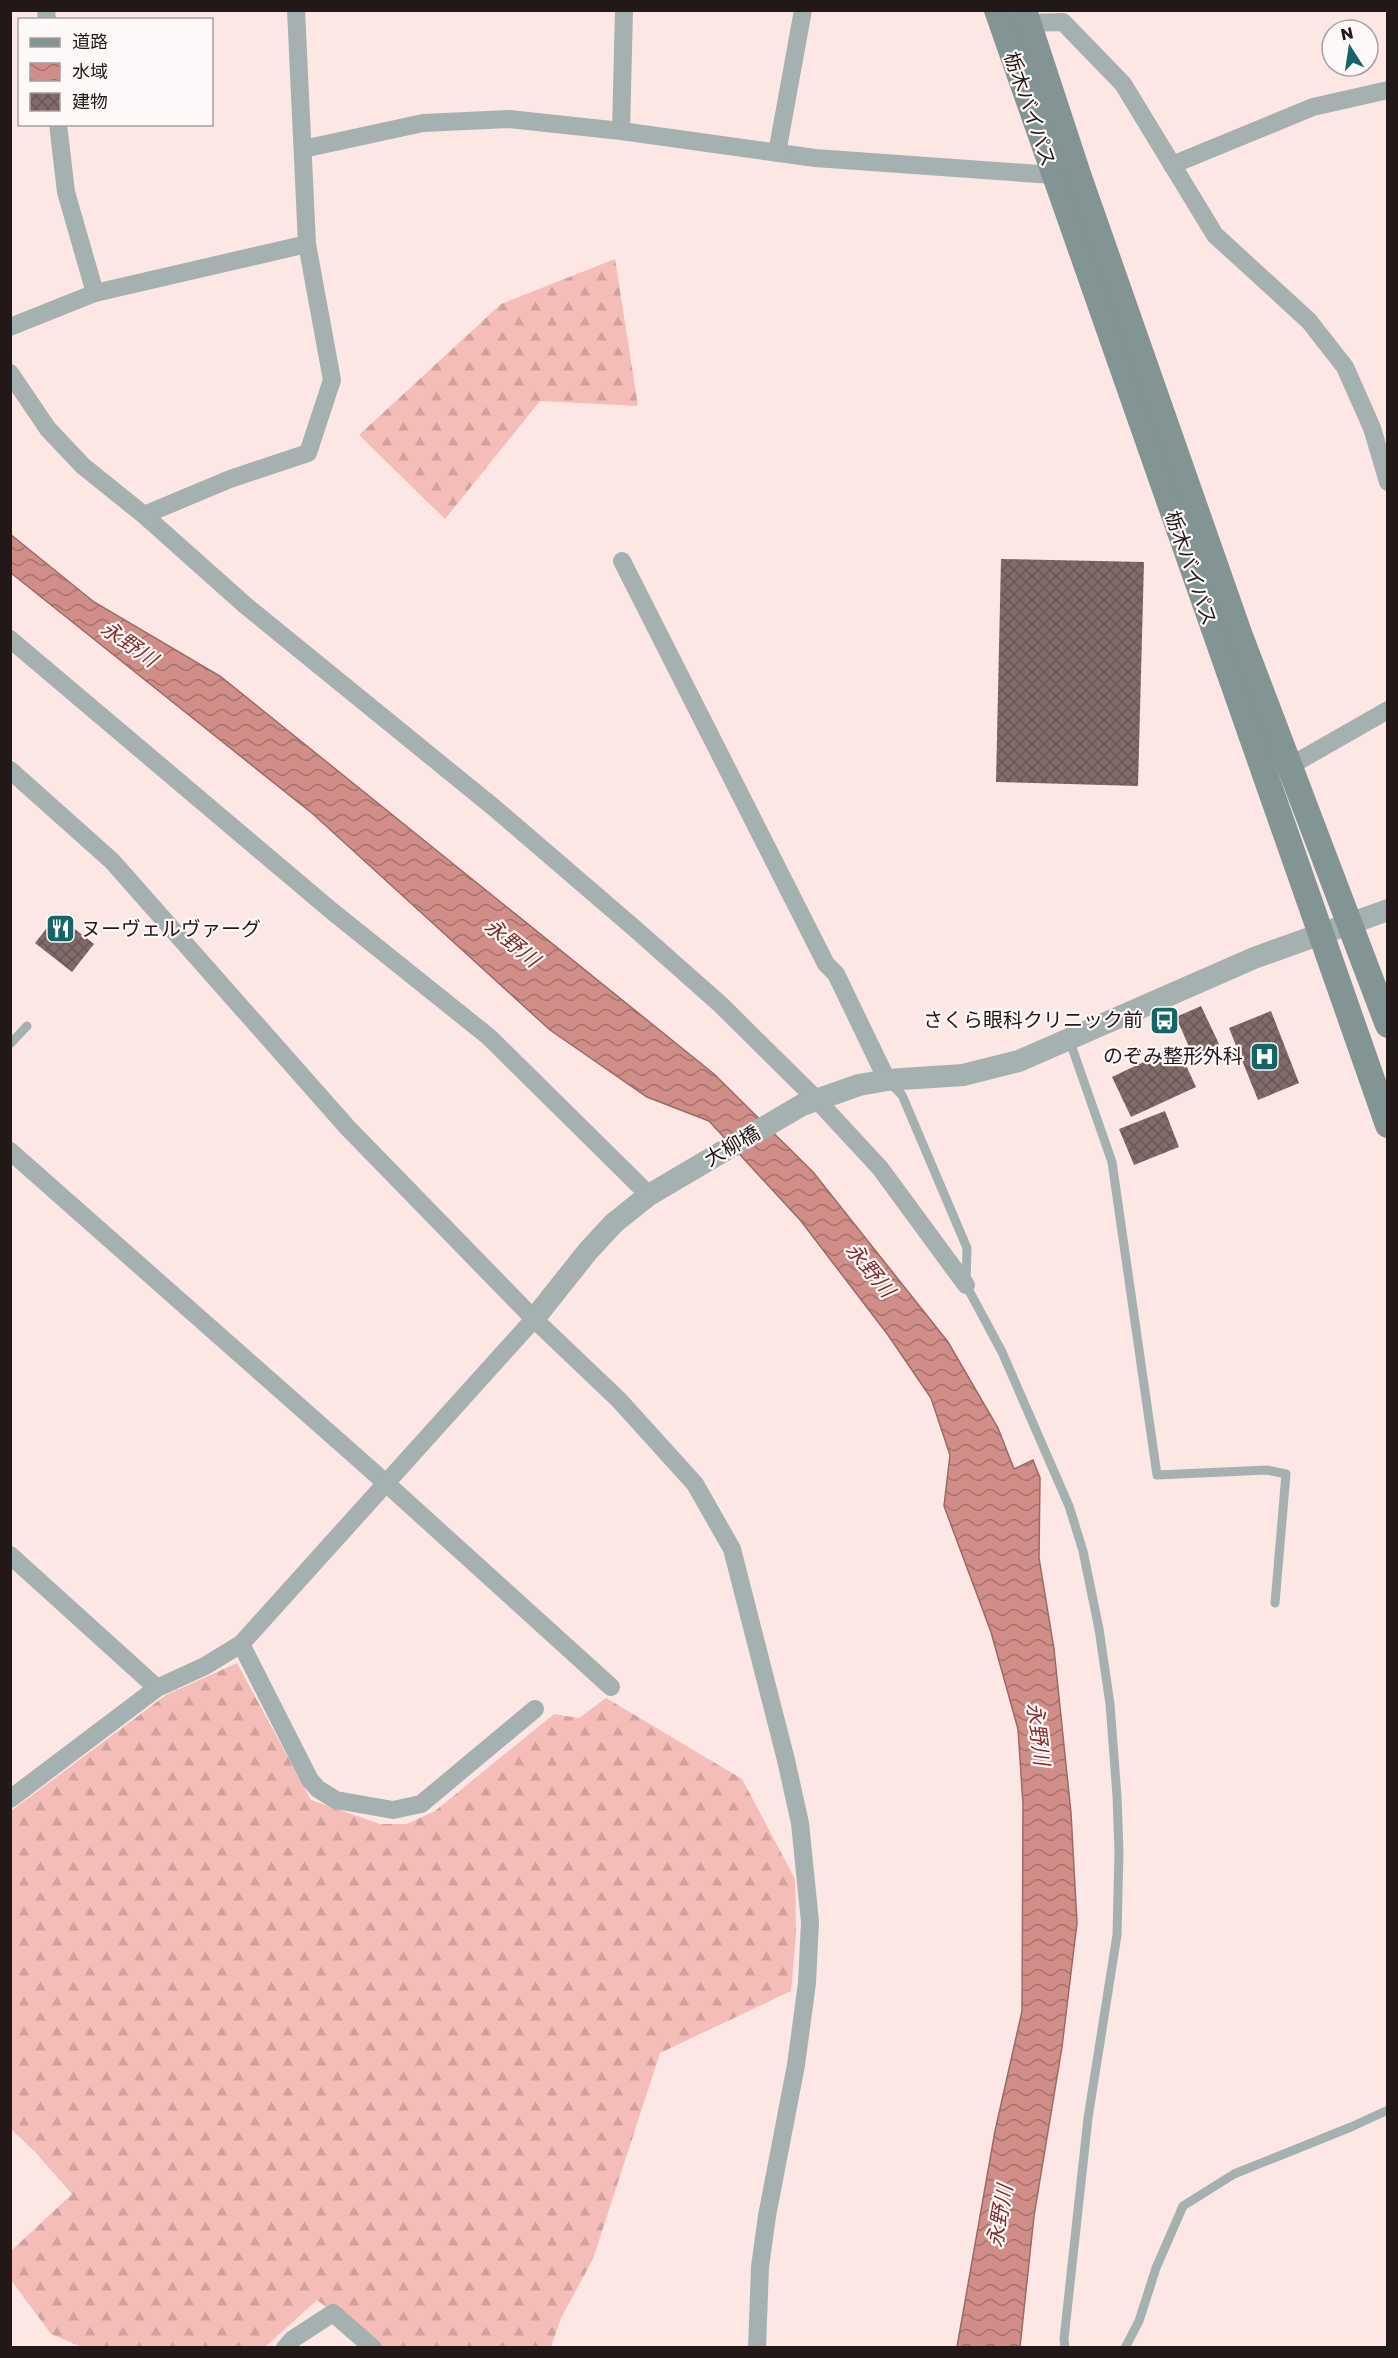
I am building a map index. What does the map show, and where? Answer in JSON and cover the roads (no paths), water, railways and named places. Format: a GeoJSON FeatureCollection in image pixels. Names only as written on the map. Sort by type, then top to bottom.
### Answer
{"type":"FeatureCollection","features":[{"type":"Feature","properties":{"kind":"main road","name":"栃木バイパス"},"geometry":{"type":"LineString","coordinates":[[997,10],[1388,1125]]}},
{"type":"Feature","properties":{"kind":"main road","name":"栃木バイパス"},"geometry":{"type":"LineString","coordinates":[[1027,17],[1079,177],[1288,767],[1388,1025]]}},
{"type":"Feature","properties":{"kind":"street"},"geometry":{"type":"LineString","coordinates":[[144,515],[230,479],[308,453],[332,380],[307,244],[296,10]]}},
{"type":"Feature","properties":{"kind":"street"},"geometry":{"type":"LineString","coordinates":[[621,131],[624,10]]}},
{"type":"Feature","properties":{"kind":"street"},"geometry":{"type":"LineString","coordinates":[[777,153],[803,10]]}},
{"type":"Feature","properties":{"kind":"street"},"geometry":{"type":"LineString","coordinates":[[1027,17],[1063,22],[1123,84],[1215,235],[1309,321],[1346,367],[1372,428],[1388,482]]}},
{"type":"Feature","properties":{"kind":"street"},"geometry":{"type":"LineString","coordinates":[[1172,165],[1313,107],[1388,90]]}},
{"type":"Feature","properties":{"kind":"street"},"geometry":{"type":"LineString","coordinates":[[303,149],[423,123],[509,118],[815,158],[1053,175]]}},
{"type":"Feature","properties":{"kind":"street"},"geometry":{"type":"LineString","coordinates":[[58,126],[66,192],[95,293]]}},
{"type":"Feature","properties":{"kind":"street"},"geometry":{"type":"LineString","coordinates":[[10,327],[95,293],[307,244]]}},
{"type":"Feature","properties":{"kind":"street"},"geometry":{"type":"LineString","coordinates":[[10,373],[48,429],[83,466],[144,515],[245,605],[384,716],[633,927],[720,1004],[809,1102],[880,1168],[966,1285]]}},
{"type":"Feature","properties":{"kind":"street"},"geometry":{"type":"LineString","coordinates":[[622,561],[826,964],[836,974],[887,1080]]}},
{"type":"Feature","properties":{"kind":"street"},"geometry":{"type":"LineString","coordinates":[[10,639],[333,912],[489,1037],[656,1191]]}},
{"type":"Feature","properties":{"kind":"street"},"geometry":{"type":"LineString","coordinates":[[1288,767],[1388,710]]}},
{"type":"Feature","properties":{"kind":"street"},"geometry":{"type":"LineString","coordinates":[[10,770],[112,861],[347,1127],[534,1319],[619,1400],[695,1484],[732,1549],[800,1823],[810,1922],[807,1983],[796,2065],[767,2216],[760,2267],[757,2348]]}},
{"type":"Feature","properties":{"kind":"street","name":"大柳橋"},"geometry":{"type":"LineString","coordinates":[[534,1319],[588,1251],[615,1223],[656,1191],[809,1102],[859,1084],[953,1076],[990,1069],[1019,1060],[1254,958],[1321,932],[1388,910]]}},
{"type":"Feature","properties":{"kind":"street"},"geometry":{"type":"LineString","coordinates":[[10,1151],[387,1484],[611,1687]]}},
{"type":"Feature","properties":{"kind":"street"},"geometry":{"type":"LineString","coordinates":[[10,1799],[157,1688],[205,1666],[241,1644],[534,1319]]}},
{"type":"Feature","properties":{"kind":"street"},"geometry":{"type":"LineString","coordinates":[[10,1555],[157,1688]]}},
{"type":"Feature","properties":{"kind":"street"},"geometry":{"type":"LineString","coordinates":[[241,1644],[310,1780],[318,1789],[336,1800],[393,1810],[421,1803],[535,1709]]}},
{"type":"Feature","properties":{"kind":"street"},"geometry":{"type":"LineString","coordinates":[[285,2348],[293,2339],[333,2313],[373,2348]]}},
{"type":"Feature","properties":{"kind":"lane"},"geometry":{"type":"LineString","coordinates":[[10,1044],[27,1026]]}},
{"type":"Feature","properties":{"kind":"lane"},"geometry":{"type":"LineString","coordinates":[[1069,1039],[1112,1162],[1157,1475],[1267,1470],[1286,1474],[1275,1603]]}},
{"type":"Feature","properties":{"kind":"lane"},"geometry":{"type":"LineString","coordinates":[[887,1080],[902,1095],[967,1248],[966,1285],[1002,1352],[1069,1506],[1083,1551],[1099,1629],[1110,1704],[1118,1796],[1117,1935],[1088,2118],[1064,2339],[1065,2348]]}},
{"type":"Feature","properties":{"kind":"lane"},"geometry":{"type":"LineString","coordinates":[[1125,2348],[1139,2321],[1156,2268],[1183,2206],[1234,2174],[1388,2110]]}},
{"type":"Feature","properties":{"kind":"water","name":"永野川"},"geometry":{"type":"Polygon","coordinates":[[[10,534],[94,602],[220,676],[714,1074],[813,1172],[948,1342],[998,1428],[1014,1469],[1033,1460],[1040,1478],[1039,1558],[1054,1649],[1071,1813],[1077,1923],[1062,2047],[1034,2216],[1020,2347],[957,2347],[995,2131],[1022,2011],[1023,1804],[1018,1729],[991,1632],[944,1506],[950,1455],[931,1398],[888,1335],[801,1221],[709,1121],[647,1097],[550,1030],[313,814],[11,573],[10,534]]]}},
{"type":"Feature","properties":{"kind":"place","name":"ヌーヴェルヴァーグ"},"geometry":{"type":"Point","coordinates":[60,929]}},
{"type":"Feature","properties":{"kind":"place","name":"さくら眼科クリニック前"},"geometry":{"type":"Point","coordinates":[1164,1020]}},
{"type":"Feature","properties":{"kind":"place","name":"のぞみ整形外科"},"geometry":{"type":"Point","coordinates":[1264,1056]}}]}
